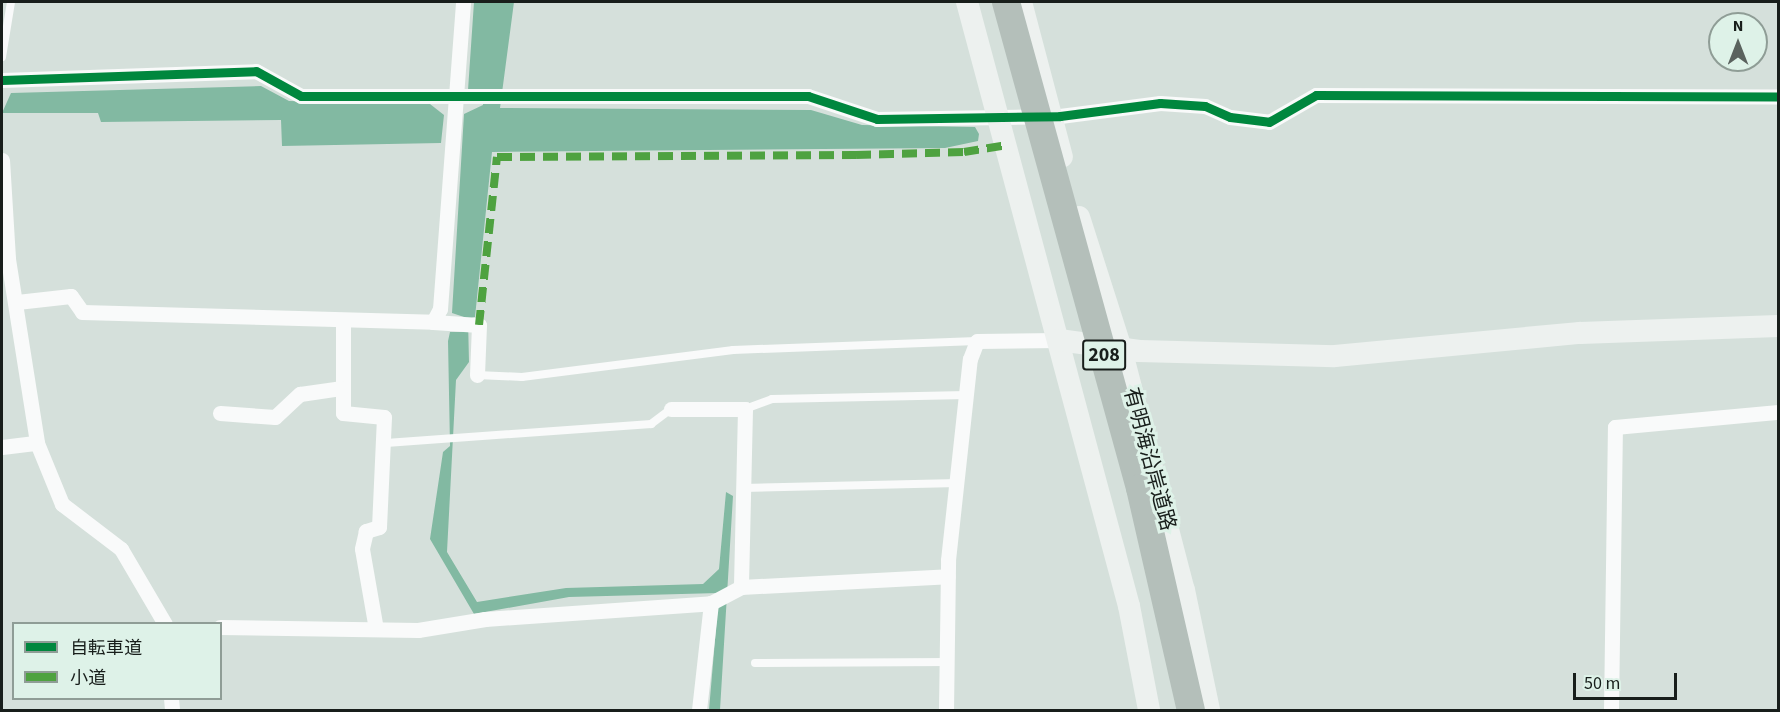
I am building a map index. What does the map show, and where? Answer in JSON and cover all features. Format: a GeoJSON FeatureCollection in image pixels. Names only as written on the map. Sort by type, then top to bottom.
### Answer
{"type":"FeatureCollection","features":[{"type":"Feature","properties":{"kind":"highway","name":"208"},"geometry":{"type":"LineString","coordinates":[[1006,2],[1140,488],[1191,711]]}},
{"type":"Feature","properties":{"kind":"main road"},"geometry":{"type":"LineString","coordinates":[[967,2],[1000,117],[1129,606],[1149,711]]}},
{"type":"Feature","properties":{"kind":"main road","name":"有明海沿岸道路"},"geometry":{"type":"LineString","coordinates":[[1021,2],[1052,113],[1066,178],[1121,349],[1184,590],[1209,711]]}},
{"type":"Feature","properties":{"kind":"main road"},"geometry":{"type":"LineString","coordinates":[[1059,340],[1121,349],[1335,356],[1580,333],[1779,326]]}},
{"type":"Feature","properties":{"kind":"main road"},"geometry":{"type":"LineString","coordinates":[[1129,606],[1184,590]]}},
{"type":"Feature","properties":{"kind":"street"},"geometry":{"type":"LineString","coordinates":[[433,322],[440,309],[463,2]]}},
{"type":"Feature","properties":{"kind":"street"},"geometry":{"type":"LineString","coordinates":[[2,80],[256,71],[301,96],[808,96],[877,118],[1000,117],[1186,104],[1269,122],[1316,95],[1779,97]]}},
{"type":"Feature","properties":{"kind":"street"},"geometry":{"type":"LineString","coordinates":[[2,160],[5,260],[17,302],[37,443],[62,504],[121,549],[164,622]]}},
{"type":"Feature","properties":{"kind":"street"},"geometry":{"type":"LineString","coordinates":[[17,302],[71,296],[82,312],[479,325],[477,375]]}},
{"type":"Feature","properties":{"kind":"street"},"geometry":{"type":"LineString","coordinates":[[344,320],[343,412],[384,417],[386,443],[379,527],[366,531],[362,549],[376,629]]}},
{"type":"Feature","properties":{"kind":"street"},"geometry":{"type":"LineString","coordinates":[[946,711],[948,576],[968,395],[977,341],[1059,340]]}},
{"type":"Feature","properties":{"kind":"street"},"geometry":{"type":"LineString","coordinates":[[220,413],[275,417],[300,394],[342,388]]}},
{"type":"Feature","properties":{"kind":"street"},"geometry":{"type":"LineString","coordinates":[[671,409],[745,409],[741,587]]}},
{"type":"Feature","properties":{"kind":"street"},"geometry":{"type":"LineString","coordinates":[[1611,711],[1615,427],[1779,412]]}},
{"type":"Feature","properties":{"kind":"street"},"geometry":{"type":"LineString","coordinates":[[2,447],[37,443]]}},
{"type":"Feature","properties":{"kind":"street"},"geometry":{"type":"LineString","coordinates":[[222,627],[418,630],[485,619],[711,603],[741,587],[948,576]]}},
{"type":"Feature","properties":{"kind":"street"},"geometry":{"type":"LineString","coordinates":[[699,711],[711,603]]}},
{"type":"Feature","properties":{"kind":"lane"},"geometry":{"type":"LineString","coordinates":[[2,57],[11,2]]}},
{"type":"Feature","properties":{"kind":"lane"},"geometry":{"type":"LineString","coordinates":[[477,375],[522,377],[733,350],[977,341]]}},
{"type":"Feature","properties":{"kind":"lane"},"geometry":{"type":"LineString","coordinates":[[745,409],[772,399],[968,395]]}},
{"type":"Feature","properties":{"kind":"lane"},"geometry":{"type":"LineString","coordinates":[[386,443],[651,423],[671,409]]}},
{"type":"Feature","properties":{"kind":"lane"},"geometry":{"type":"LineString","coordinates":[[744,488],[958,483]]}},
{"type":"Feature","properties":{"kind":"lane"},"geometry":{"type":"LineString","coordinates":[[755,663],[948,662]]}},
{"type":"Feature","properties":{"kind":"shaded area"},"geometry":{"type":"Polygon","coordinates":[[[474,2],[514,2],[500,108],[811,110],[862,125],[975,127],[979,134],[978,141],[945,148],[492,152],[475,317],[468,319],[469,362],[456,380],[447,552],[477,602],[566,588],[703,584],[719,569],[726,492],[733,496],[720,710],[709,710],[719,593],[569,597],[474,614],[430,539],[443,452],[450,446],[448,341],[450,332],[463,332],[464,317],[452,313],[464,114],[483,105],[483,95],[468,90],[474,2]]]}},
{"type":"Feature","properties":{"kind":"shaded area"},"geometry":{"type":"Polygon","coordinates":[[[261,86],[289,101],[430,104],[444,115],[441,143],[282,146],[281,120],[101,122],[98,113],[2,113],[11,93],[261,86]]]}},
{"type":"Feature","properties":{"kind":"marked path"},"geometry":{"type":"LineString","coordinates":[[479,325],[497,157],[856,155],[964,152],[1007,145]]}},
{"type":"Feature","properties":{"kind":"cycle path"},"geometry":{"type":"LineString","coordinates":[[2,80],[256,71],[301,96],[808,96],[877,119],[1060,116],[1160,103],[1205,106],[1230,117],[1269,122],[1316,95],[1778,97]]}}]}
